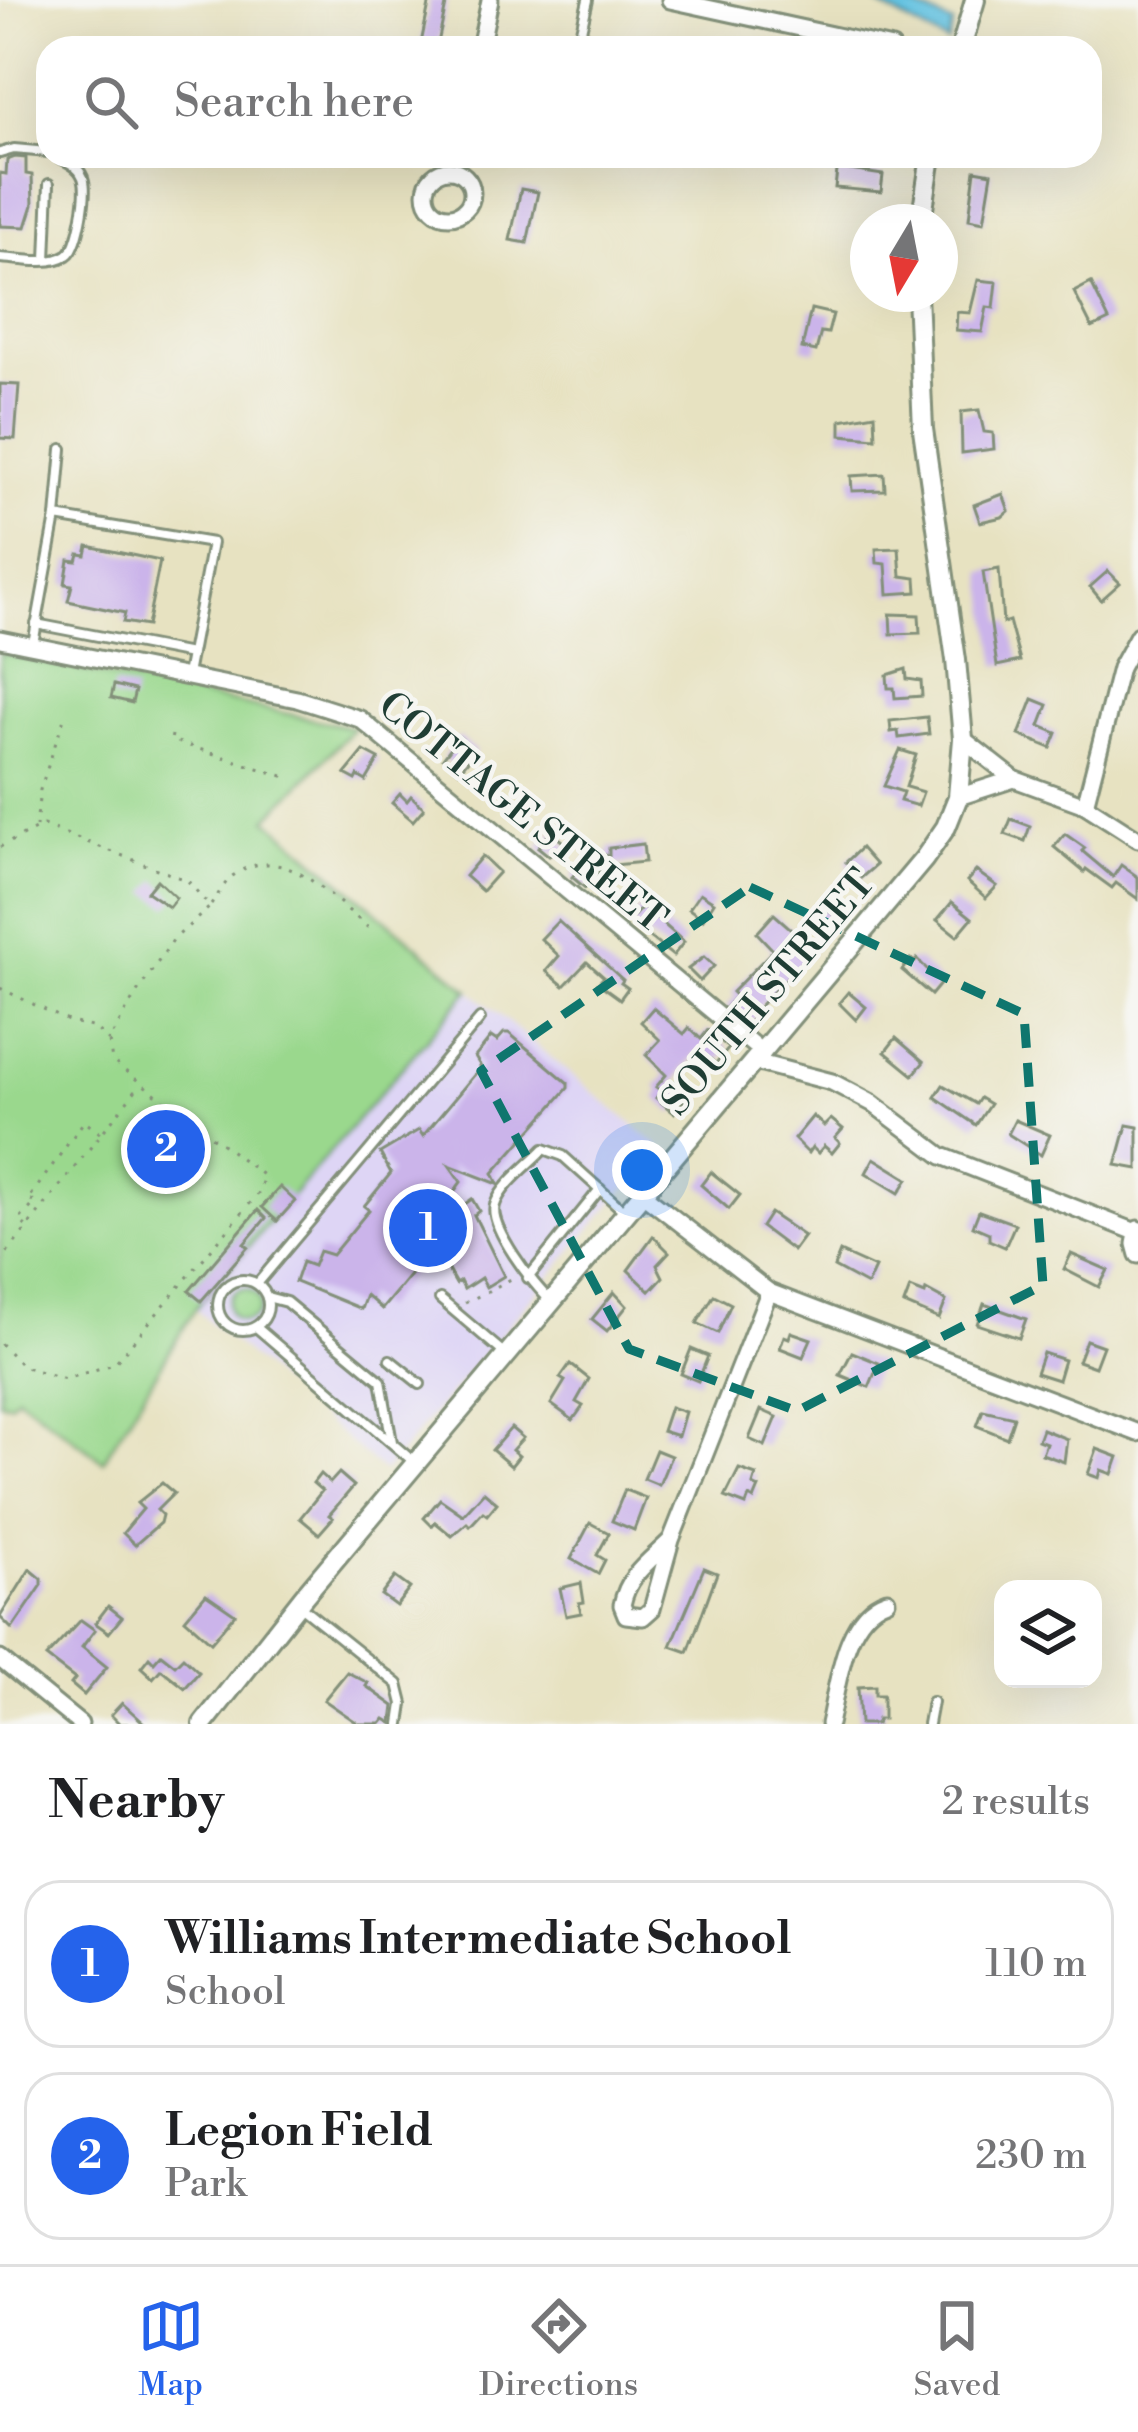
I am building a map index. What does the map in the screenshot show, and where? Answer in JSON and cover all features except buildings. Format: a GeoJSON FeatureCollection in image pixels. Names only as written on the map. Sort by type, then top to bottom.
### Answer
{"type":"FeatureCollection","features":[{"type":"Feature","properties":{"kind":"street"},"geometry":{"type":"LineString","coordinates":[[482,36],[490,0]]}},
{"type":"Feature","properties":{"kind":"street"},"geometry":{"type":"LineString","coordinates":[[670,0],[836,36]]}},
{"type":"Feature","properties":{"kind":"street"},"geometry":{"type":"LineString","coordinates":[[964,36],[975,0]]}},
{"type":"Feature","properties":{"kind":"street"},"geometry":{"type":"LineString","coordinates":[[924,204],[929,168]]}},
{"type":"Feature","properties":{"kind":"street","name":"SOUTH STREET"},"geometry":{"type":"LineString","coordinates":[[203,1724],[946,827],[958,797],[963,739],[923,428],[918,312]]}},
{"type":"Feature","properties":{"kind":"street"},"geometry":{"type":"LineString","coordinates":[[1085,805],[1120,668],[1138,635]]}},
{"type":"Feature","properties":{"kind":"street","name":"COTTAGE STREET"},"geometry":{"type":"LineString","coordinates":[[0,639],[297,699],[360,719],[759,1058]]}},
{"type":"Feature","properties":{"kind":"street"},"geometry":{"type":"LineString","coordinates":[[963,739],[1014,779],[1085,805],[1138,839]]}},
{"type":"Feature","properties":{"kind":"street"},"geometry":{"type":"LineString","coordinates":[[958,797],[1014,779]]}},
{"type":"Feature","properties":{"kind":"street"},"geometry":{"type":"LineString","coordinates":[[759,1058],[832,1082],[872,1103],[942,1156],[1137,1230],[1138,1255]]}},
{"type":"Feature","properties":{"kind":"street"},"geometry":{"type":"LineString","coordinates":[[644,1195],[769,1292],[1138,1433]]}},
{"type":"Feature","properties":{"kind":"street"},"geometry":{"type":"LineString","coordinates":[[671,1540],[634,1577],[624,1596],[626,1615],[643,1617],[652,1609],[671,1540],[769,1292]]}},
{"type":"Feature","properties":{"kind":"street"},"geometry":{"type":"LineString","coordinates":[[830,1724],[852,1639],[866,1613],[886,1600]]}},
{"type":"Feature","properties":{"kind":"street"},"geometry":{"type":"LineString","coordinates":[[0,1658],[80,1724]]}},
{"type":"Feature","properties":{"kind":"lane"},"geometry":{"type":"LineString","coordinates":[[580,36],[588,0]]}},
{"type":"Feature","properties":{"kind":"lane"},"geometry":{"type":"LineString","coordinates":[[0,153],[14,148],[36,151]]}},
{"type":"Feature","properties":{"kind":"lane"},"geometry":{"type":"LineString","coordinates":[[0,258],[46,260],[68,255],[77,244],[84,181],[76,168]]}},
{"type":"Feature","properties":{"kind":"lane"},"geometry":{"type":"LineString","coordinates":[[46,260],[49,184]]}},
{"type":"Feature","properties":{"kind":"lane"},"geometry":{"type":"LineString","coordinates":[[32,646],[56,517],[62,449]]}},
{"type":"Feature","properties":{"kind":"lane"},"geometry":{"type":"LineString","coordinates":[[56,517],[212,543],[186,679]]}},
{"type":"Feature","properties":{"kind":"lane"},"geometry":{"type":"LineString","coordinates":[[36,624],[191,654]]}},
{"type":"Feature","properties":{"kind":"lane"},"geometry":{"type":"LineString","coordinates":[[121,665],[125,641]]}},
{"type":"Feature","properties":{"kind":"lane"},"geometry":{"type":"LineString","coordinates":[[257,1284],[480,1019]]}},
{"type":"Feature","properties":{"kind":"lane"},"geometry":{"type":"LineString","coordinates":[[551,1301],[528,1278],[493,1215],[495,1200],[544,1149],[563,1156],[628,1215]]}},
{"type":"Feature","properties":{"kind":"lane"},"geometry":{"type":"LineString","coordinates":[[528,1278],[600,1189]]}},
{"type":"Feature","properties":{"kind":"lane"},"geometry":{"type":"LineString","coordinates":[[256,1327],[267,1315],[267,1297],[257,1284],[233,1282],[221,1293],[218,1309],[232,1328],[256,1327],[416,1463]]}},
{"type":"Feature","properties":{"kind":"lane"},"geometry":{"type":"LineString","coordinates":[[267,1297],[286,1302],[381,1381],[393,1443]]}},
{"type":"Feature","properties":{"kind":"lane"},"geometry":{"type":"LineString","coordinates":[[440,1299],[506,1354]]}},
{"type":"Feature","properties":{"kind":"lane"},"geometry":{"type":"LineString","coordinates":[[390,1360],[420,1384]]}},
{"type":"Feature","properties":{"kind":"lane"},"geometry":{"type":"LineString","coordinates":[[298,1604],[398,1684],[403,1704],[400,1724]]}},
{"type":"Feature","properties":{"kind":"lane"},"geometry":{"type":"LineString","coordinates":[[928,1724],[932,1702]]}},
{"type":"Feature","properties":{"kind":"path"},"geometry":{"type":"LineString","coordinates":[[36,829],[40,790],[66,712]]}},
{"type":"Feature","properties":{"kind":"path"},"geometry":{"type":"LineString","coordinates":[[172,735],[171,740],[283,776],[285,771]]}},
{"type":"Feature","properties":{"kind":"path"},"geometry":{"type":"LineString","coordinates":[[0,848],[43,825],[188,881],[210,907]]}},
{"type":"Feature","properties":{"kind":"path"},"geometry":{"type":"LineString","coordinates":[[109,1041],[173,940],[210,907],[231,876],[261,862],[298,870],[371,930]]}},
{"type":"Feature","properties":{"kind":"path"},"geometry":{"type":"LineString","coordinates":[[0,988],[68,1021],[95,1028],[109,1041],[112,1061],[264,1176],[258,1193],[114,1364],[65,1379],[22,1366],[0,1343]]}},
{"type":"Feature","properties":{"kind":"path"},"geometry":{"type":"LineString","coordinates":[[0,1262],[140,1085]]}},
{"type":"Feature","properties":{"kind":"path"},"geometry":{"type":"LineString","coordinates":[[28,1227],[19,1220],[36,1202],[28,1200],[84,1121],[102,1134]]}},
{"type":"Feature","properties":{"kind":"path"},"geometry":{"type":"LineString","coordinates":[[453,1310],[513,1278]]}},
{"type":"Feature","properties":{"kind":"highlighted area"},"geometry":{"type":"Polygon","coordinates":[[[750,887],[1024,1014],[1043,1285],[797,1411],[629,1349],[481,1071],[750,887]]]}},
{"type":"Feature","properties":{"kind":"shaded area"},"geometry":{"type":"Polygon","coordinates":[[[469,990],[660,1147],[384,1472],[195,1309],[469,990]]]}},
{"type":"Feature","properties":{"kind":"green space"},"geometry":{"type":"Polygon","coordinates":[[[0,653],[354,728],[267,819],[469,990],[195,1309],[103,1461],[17,1396],[10,1403],[0,1402],[0,653]]]}},
{"type":"Feature","properties":{"kind":"green space"},"geometry":{"type":"Polygon","coordinates":[[[244,1289],[255,1294],[260,1305],[255,1316],[244,1321],[233,1316],[228,1305],[233,1294],[244,1289]]]}},
{"type":"Feature","properties":{"kind":"water"},"geometry":{"type":"Polygon","coordinates":[[[869,0],[899,0],[953,24],[950,36],[935,36],[869,0]]]}},
{"type":"Feature","properties":{"kind":"place","name":"Legion Field"},"geometry":{"type":"Point","coordinates":[166,1149]}},
{"type":"Feature","properties":{"kind":"place","name":"Williams Intermediate School"},"geometry":{"type":"Point","coordinates":[428,1228]}}]}
